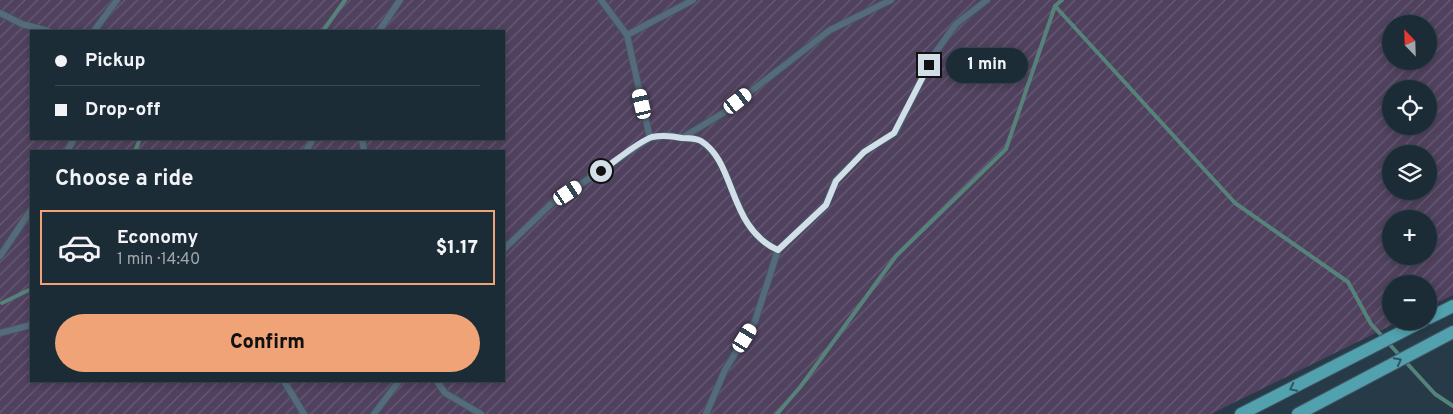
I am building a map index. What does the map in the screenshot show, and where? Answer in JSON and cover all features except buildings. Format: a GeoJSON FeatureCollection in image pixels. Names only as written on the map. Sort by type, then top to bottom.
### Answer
{"type":"FeatureCollection","features":[{"type":"Feature","properties":{"kind":"main road"},"geometry":{"type":"LineString","coordinates":[[1437,314],[1451,307]]}},
{"type":"Feature","properties":{"kind":"main road"},"geometry":{"type":"LineString","coordinates":[[1241,414],[1406,330]]}},
{"type":"Feature","properties":{"kind":"main road"},"geometry":{"type":"LineString","coordinates":[[1298,414],[1453,332]]}},
{"type":"Feature","properties":{"kind":"lane"},"geometry":{"type":"LineString","coordinates":[[95,30],[117,0]]}},
{"type":"Feature","properties":{"kind":"lane"},"geometry":{"type":"LineString","coordinates":[[380,30],[400,0]]}},
{"type":"Feature","properties":{"kind":"lane"},"geometry":{"type":"LineString","coordinates":[[601,0],[627,35],[650,138]]}},
{"type":"Feature","properties":{"kind":"lane"},"geometry":{"type":"LineString","coordinates":[[627,35],[693,0]]}},
{"type":"Feature","properties":{"kind":"lane"},"geometry":{"type":"LineString","coordinates":[[682,138],[723,113],[830,30],[891,0]]}},
{"type":"Feature","properties":{"kind":"lane"},"geometry":{"type":"LineString","coordinates":[[706,414],[725,370],[755,322],[778,250],[826,205],[836,181],[858,158],[894,133],[935,53],[956,24],[987,0]]}},
{"type":"Feature","properties":{"kind":"lane"},"geometry":{"type":"LineString","coordinates":[[0,13],[22,24],[44,30]]}},
{"type":"Feature","properties":{"kind":"lane"},"geometry":{"type":"LineString","coordinates":[[505,249],[551,204],[650,138],[667,135],[700,140],[715,155],[726,176],[737,207],[750,227],[766,245],[778,250]]}},
{"type":"Feature","properties":{"kind":"lane"},"geometry":{"type":"LineString","coordinates":[[0,256],[30,211]]}},
{"type":"Feature","properties":{"kind":"lane"},"geometry":{"type":"LineString","coordinates":[[0,333],[30,325]]}},
{"type":"Feature","properties":{"kind":"lane"},"geometry":{"type":"LineString","coordinates":[[285,382],[304,414]]}},
{"type":"Feature","properties":{"kind":"lane"},"geometry":{"type":"LineString","coordinates":[[374,414],[398,382]]}},
{"type":"Feature","properties":{"kind":"lane"},"geometry":{"type":"LineString","coordinates":[[438,382],[445,393],[481,414]]}},
{"type":"Feature","properties":{"kind":"shaded area"},"geometry":{"type":"Polygon","coordinates":[[[0,0],[1453,0],[1453,295],[1437,303],[1437,275],[1382,275],[1382,330],[1211,414],[0,414],[0,0]]]}},
{"type":"Feature","properties":{"kind":"waterway"},"geometry":{"type":"LineString","coordinates":[[324,30],[345,0]]}},
{"type":"Feature","properties":{"kind":"waterway"},"geometry":{"type":"LineString","coordinates":[[1062,0],[1055,6],[1235,203],[1348,282],[1371,324],[1435,394],[1453,406]]}},
{"type":"Feature","properties":{"kind":"waterway"},"geometry":{"type":"LineString","coordinates":[[777,414],[801,386],[896,256],[1006,149],[1055,6]]}},
{"type":"Feature","properties":{"kind":"waterway"},"geometry":{"type":"LineString","coordinates":[[135,150],[140,140]]}},
{"type":"Feature","properties":{"kind":"waterway"},"geometry":{"type":"LineString","coordinates":[[2,303],[30,289]]}},
{"type":"Feature","properties":{"kind":"route"},"geometry":{"type":"LineString","coordinates":[[601,171],[650,138],[667,135],[700,140],[715,155],[726,176],[737,207],[750,227],[766,245],[778,250],[826,205],[836,181],[864,152],[894,133],[929,65]]}}]}
